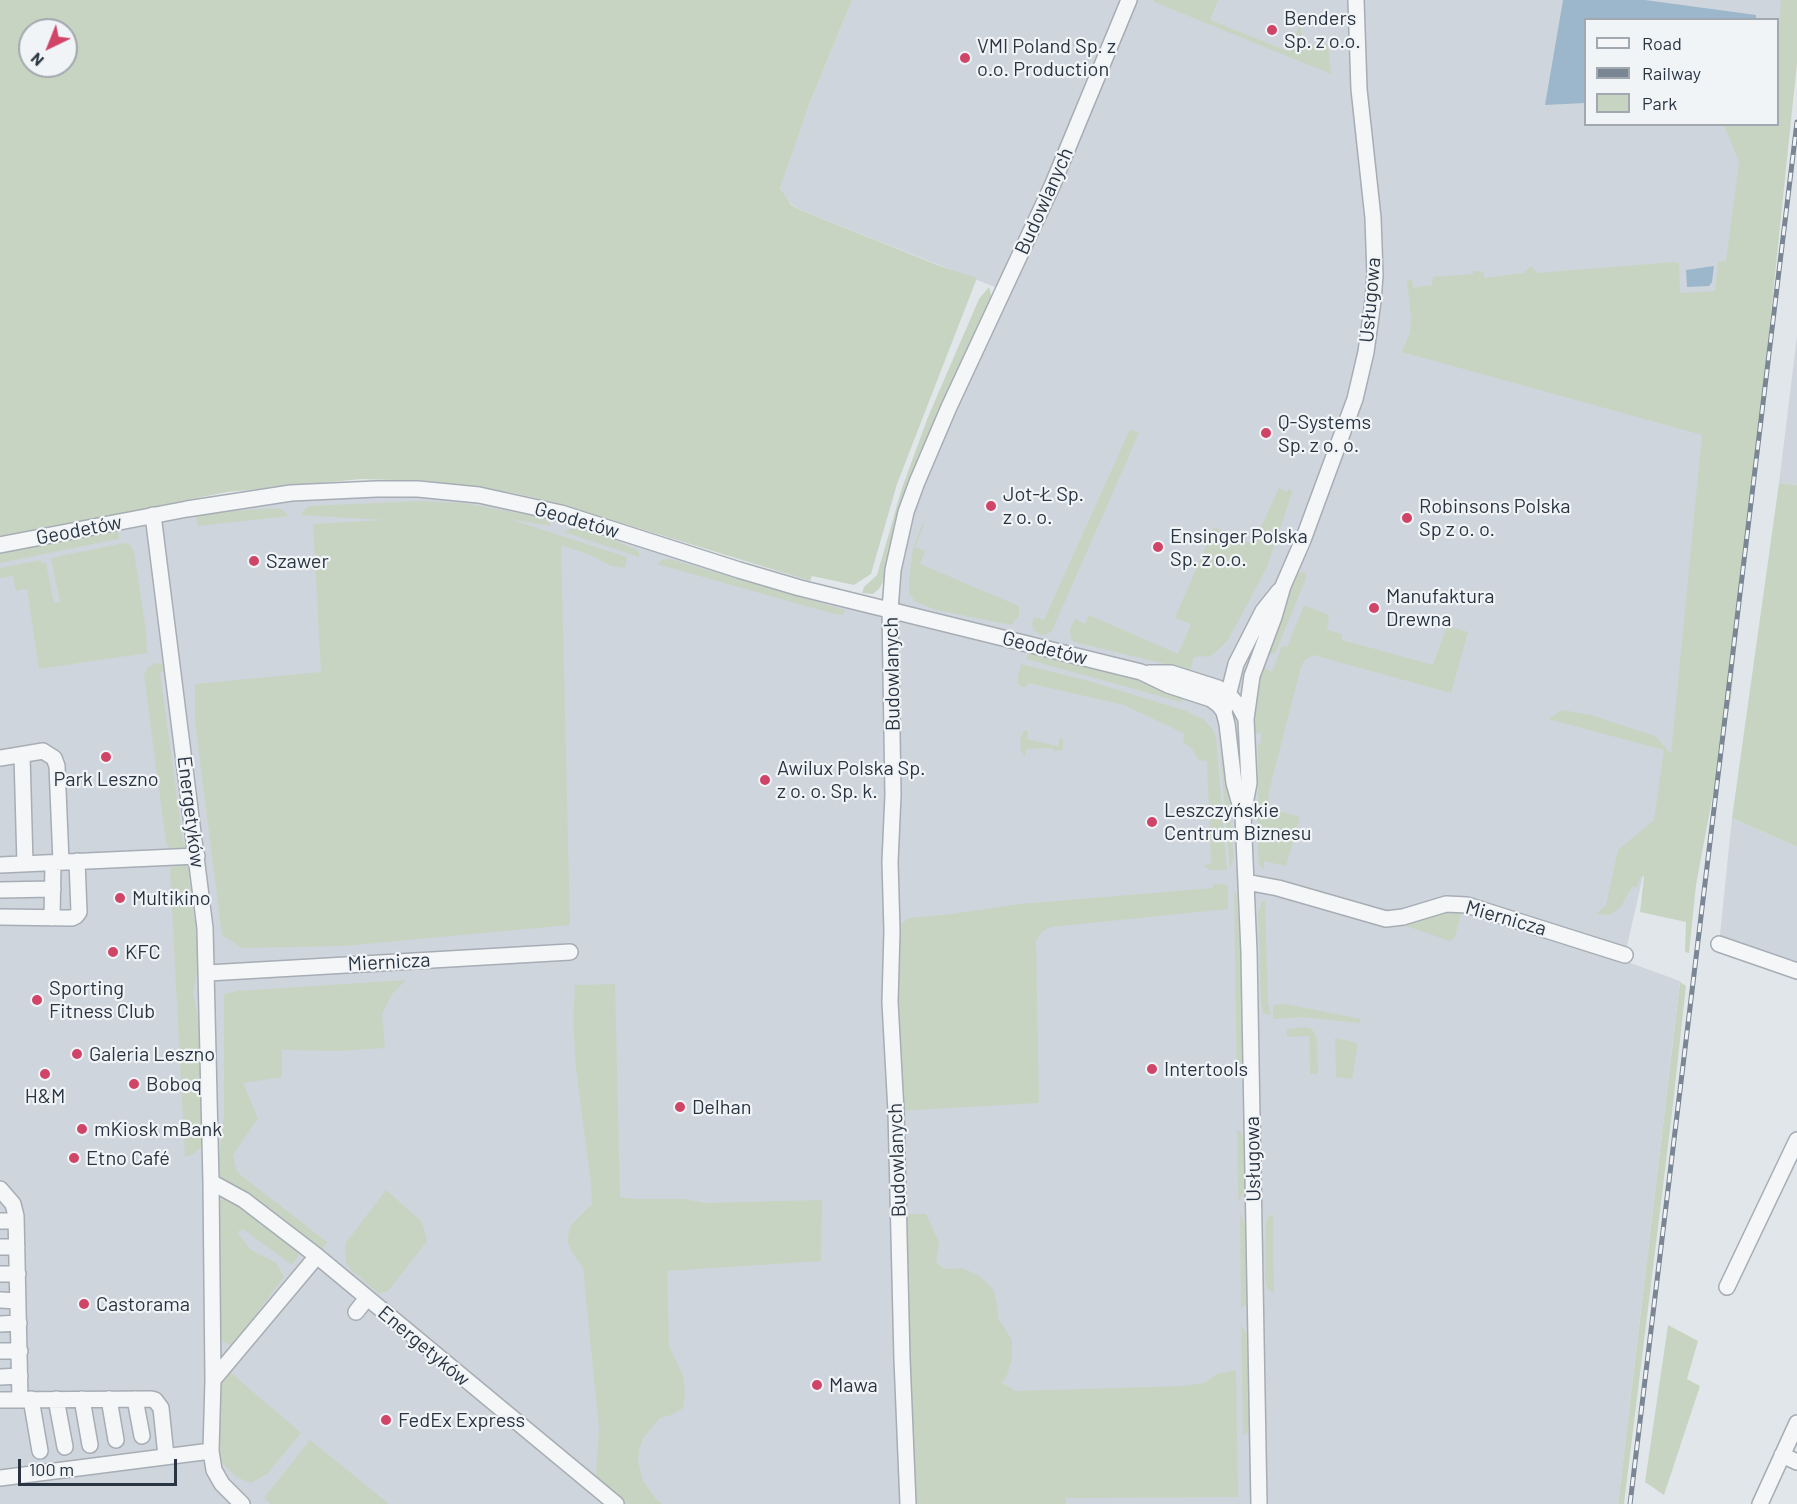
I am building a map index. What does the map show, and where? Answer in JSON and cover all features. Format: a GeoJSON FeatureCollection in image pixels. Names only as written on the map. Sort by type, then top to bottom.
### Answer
{"type":"FeatureCollection","features":[{"type":"Feature","properties":{"kind":"street","name":"Budowlanych"},"geometry":{"type":"LineString","coordinates":[[908,1504],[896,1111],[890,1002],[892,931],[890,862],[893,795],[890,610],[893,570],[898,541],[917,482],[949,407],[1030,235],[1129,0]]}},
{"type":"Feature","properties":{"kind":"street","name":"Usługowa"},"geometry":{"type":"LineString","coordinates":[[1243,815],[1249,783],[1246,719],[1252,676],[1274,618],[1283,586],[1303,540],[1355,399],[1366,352],[1375,275],[1373,227],[1359,89],[1356,0]]}},
{"type":"Feature","properties":{"kind":"street","name":"Geodetów"},"geometry":{"type":"LineString","coordinates":[[0,545],[259,497],[333,490],[418,489],[479,495],[561,513],[800,588],[1141,672],[1168,685],[1211,699]]}},
{"type":"Feature","properties":{"kind":"street","name":"Energetyków"},"geometry":{"type":"LineString","coordinates":[[153,515],[197,855],[208,973],[213,1380],[211,1450],[214,1470],[222,1484],[242,1504]]}},
{"type":"Feature","properties":{"kind":"street","name":"Usługowa"},"geometry":{"type":"LineString","coordinates":[[1259,1504],[1246,882],[1243,815],[1234,783],[1224,712],[1236,664],[1263,611],[1283,586]]}},
{"type":"Feature","properties":{"kind":"street"},"geometry":{"type":"LineString","coordinates":[[1203,681],[1224,673],[1236,664]]}},
{"type":"Feature","properties":{"kind":"street","name":"Geodetów"},"geometry":{"type":"LineString","coordinates":[[1141,672],[1171,673],[1203,681],[1228,694],[1239,706],[1246,719]]}},
{"type":"Feature","properties":{"kind":"street"},"geometry":{"type":"LineString","coordinates":[[1224,712],[1211,699],[1241,687],[1252,676]]}},
{"type":"Feature","properties":{"kind":"street"},"geometry":{"type":"LineString","coordinates":[[0,758],[47,752],[56,762],[57,862],[52,918]]}},
{"type":"Feature","properties":{"kind":"street"},"geometry":{"type":"LineString","coordinates":[[22,755],[25,864]]}},
{"type":"Feature","properties":{"kind":"street"},"geometry":{"type":"LineString","coordinates":[[0,865],[197,855]]}},
{"type":"Feature","properties":{"kind":"street"},"geometry":{"type":"LineString","coordinates":[[0,917],[72,918],[78,914],[77,861]]}},
{"type":"Feature","properties":{"kind":"street","name":"Miernicza"},"geometry":{"type":"LineString","coordinates":[[1246,882],[1278,888],[1386,919],[1402,917],[1446,904],[1467,905],[1625,955]]}},
{"type":"Feature","properties":{"kind":"street"},"geometry":{"type":"LineString","coordinates":[[0,890],[53,889]]}},
{"type":"Feature","properties":{"kind":"street"},"geometry":{"type":"LineString","coordinates":[[1719,944],[1797,971]]}},
{"type":"Feature","properties":{"kind":"street","name":"Miernicza"},"geometry":{"type":"LineString","coordinates":[[208,973],[570,952]]}},
{"type":"Feature","properties":{"kind":"street"},"geometry":{"type":"LineString","coordinates":[[1727,1287],[1797,1140]]}},
{"type":"Feature","properties":{"kind":"street","name":"Energetyków"},"geometry":{"type":"LineString","coordinates":[[211,1182],[244,1200],[316,1256],[616,1504]]}},
{"type":"Feature","properties":{"kind":"street"},"geometry":{"type":"LineString","coordinates":[[1,1192],[13,1204],[16,1221],[20,1376],[40,1451]]}},
{"type":"Feature","properties":{"kind":"street"},"geometry":{"type":"LineString","coordinates":[[0,1221],[16,1221]]}},
{"type":"Feature","properties":{"kind":"street"},"geometry":{"type":"LineString","coordinates":[[0,1247],[17,1247]]}},
{"type":"Feature","properties":{"kind":"street"},"geometry":{"type":"LineString","coordinates":[[213,1380],[301,1285],[316,1256]]}},
{"type":"Feature","properties":{"kind":"street"},"geometry":{"type":"LineString","coordinates":[[0,1274],[18,1274]]}},
{"type":"Feature","properties":{"kind":"street"},"geometry":{"type":"LineString","coordinates":[[356,1312],[367,1298]]}},
{"type":"Feature","properties":{"kind":"street"},"geometry":{"type":"LineString","coordinates":[[0,1300],[18,1301]]}},
{"type":"Feature","properties":{"kind":"street"},"geometry":{"type":"LineString","coordinates":[[0,1323],[19,1323]]}},
{"type":"Feature","properties":{"kind":"street"},"geometry":{"type":"LineString","coordinates":[[0,1351],[20,1351]]}},
{"type":"Feature","properties":{"kind":"street"},"geometry":{"type":"LineString","coordinates":[[0,1377],[20,1376]]}},
{"type":"Feature","properties":{"kind":"street"},"geometry":{"type":"LineString","coordinates":[[0,1400],[151,1398],[161,1408],[166,1456]]}},
{"type":"Feature","properties":{"kind":"street"},"geometry":{"type":"LineString","coordinates":[[56,1399],[65,1447]]}},
{"type":"Feature","properties":{"kind":"street"},"geometry":{"type":"LineString","coordinates":[[82,1399],[90,1445]]}},
{"type":"Feature","properties":{"kind":"street"},"geometry":{"type":"LineString","coordinates":[[109,1399],[116,1440]]}},
{"type":"Feature","properties":{"kind":"street"},"geometry":{"type":"LineString","coordinates":[[135,1399],[141,1436]]}},
{"type":"Feature","properties":{"kind":"street"},"geometry":{"type":"LineString","coordinates":[[1760,1504],[1797,1423]]}},
{"type":"Feature","properties":{"kind":"street"},"geometry":{"type":"LineString","coordinates":[[0,1478],[211,1450]]}},
{"type":"Feature","properties":{"kind":"street"},"geometry":{"type":"LineString","coordinates":[[1782,1455],[1797,1462]]}},
{"type":"Feature","properties":{"kind":"shaded area"},"geometry":{"type":"Polygon","coordinates":[[[852,0],[1797,0],[1687,887],[1643,876],[1625,955],[1625,961],[1680,981],[1618,1504],[0,1504],[0,545],[259,497],[479,495],[890,609],[906,512],[1010,293],[800,210],[792,205],[780,188],[809,105],[852,0]]]}},
{"type":"Feature","properties":{"kind":"shaded area"},"geometry":{"type":"Polygon","coordinates":[[[1797,336],[1797,485],[1779,483],[1797,336]]]}},
{"type":"Feature","properties":{"kind":"shaded area"},"geometry":{"type":"Polygon","coordinates":[[[1732,818],[1797,847],[1797,971],[1719,944],[1732,818]]]}},
{"type":"Feature","properties":{"kind":"green space"},"geometry":{"type":"Polygon","coordinates":[[[0,0],[852,0],[809,105],[780,188],[791,205],[800,210],[940,266],[977,278],[897,484],[871,574],[854,585],[812,576],[810,581],[557,503],[514,493],[430,481],[361,479],[227,492],[0,538],[0,0]]]}},
{"type":"Feature","properties":{"kind":"green space"},"geometry":{"type":"Polygon","coordinates":[[[1154,0],[1218,0],[1210,20],[1290,52],[1300,22],[1303,46],[1328,44],[1331,74],[1154,2],[1154,0]]]}},
{"type":"Feature","properties":{"kind":"green space"},"geometry":{"type":"Polygon","coordinates":[[[1781,0],[1797,0],[1797,63],[1731,698],[1696,885],[1689,953],[1685,952],[1686,922],[1640,912],[1644,876],[1640,877],[1637,887],[1632,887],[1620,908],[1610,915],[1596,914],[1606,905],[1618,850],[1654,820],[1664,750],[1548,719],[1562,710],[1591,715],[1655,736],[1671,754],[1702,435],[1402,352],[1410,333],[1411,316],[1407,280],[1412,280],[1413,288],[1432,285],[1433,277],[1473,274],[1473,271],[1483,272],[1485,278],[1523,273],[1531,266],[1537,273],[1675,262],[1679,263],[1680,293],[1715,291],[1718,262],[1726,261],[1739,162],[1724,126],[1779,126],[1781,0]]]}},
{"type":"Feature","properties":{"kind":"green space"},"geometry":{"type":"Polygon","coordinates":[[[989,287],[993,302],[904,494],[894,525],[883,582],[873,594],[862,593],[864,587],[877,575],[902,488],[928,417],[979,299],[989,287]]]}},
{"type":"Feature","properties":{"kind":"green space"},"geometry":{"type":"Polygon","coordinates":[[[1130,429],[1139,433],[1052,631],[1045,635],[1039,634],[1033,629],[1034,617],[1044,620],[1130,429]]]}},
{"type":"Feature","properties":{"kind":"green space"},"geometry":{"type":"Polygon","coordinates":[[[1779,483],[1797,485],[1797,847],[1732,818],[1779,483]]]}},
{"type":"Feature","properties":{"kind":"green space"},"geometry":{"type":"Polygon","coordinates":[[[1279,488],[1287,492],[1289,488],[1292,492],[1267,567],[1228,640],[1217,651],[1210,656],[1194,657],[1190,670],[1074,642],[1071,638],[1070,629],[1075,619],[1085,624],[1089,615],[1178,654],[1191,624],[1175,618],[1214,527],[1253,544],[1279,488]]]}},
{"type":"Feature","properties":{"kind":"green space"},"geometry":{"type":"Polygon","coordinates":[[[420,501],[463,503],[540,517],[547,520],[551,526],[509,519],[627,557],[625,568],[611,566],[590,555],[561,545],[570,925],[343,946],[242,948],[222,935],[195,722],[195,684],[321,672],[313,524],[385,520],[301,515],[309,506],[420,501]]]}},
{"type":"Feature","properties":{"kind":"green space"},"geometry":{"type":"Polygon","coordinates":[[[281,509],[289,516],[198,526],[196,517],[198,514],[281,509]]]}},
{"type":"Feature","properties":{"kind":"green space"},"geometry":{"type":"Polygon","coordinates":[[[922,524],[924,525],[915,547],[925,551],[920,564],[1019,606],[1019,616],[1011,625],[936,610],[916,602],[909,594],[909,579],[913,549],[922,524]]]}},
{"type":"Feature","properties":{"kind":"green space"},"geometry":{"type":"Polygon","coordinates":[[[579,529],[614,540],[639,551],[639,557],[564,532],[579,529]]]}},
{"type":"Feature","properties":{"kind":"green space"},"geometry":{"type":"Polygon","coordinates":[[[118,530],[118,539],[0,563],[0,551],[118,530]]]}},
{"type":"Feature","properties":{"kind":"green space"},"geometry":{"type":"Polygon","coordinates":[[[124,543],[130,545],[134,552],[146,631],[147,653],[39,669],[27,589],[16,591],[13,576],[0,578],[0,568],[41,560],[41,563],[46,563],[54,603],[60,602],[51,558],[124,543]]]}},
{"type":"Feature","properties":{"kind":"green space"},"geometry":{"type":"Polygon","coordinates":[[[670,559],[845,610],[843,615],[834,614],[657,564],[662,560],[670,559]]]}},
{"type":"Feature","properties":{"kind":"green space"},"geometry":{"type":"Polygon","coordinates":[[[1306,572],[1305,581],[1276,652],[1271,654],[1265,652],[1293,579],[1296,574],[1306,572]]]}},
{"type":"Feature","properties":{"kind":"green space"},"geometry":{"type":"Polygon","coordinates":[[[1304,605],[1329,615],[1327,630],[1342,634],[1342,640],[1433,665],[1447,626],[1468,632],[1451,693],[1313,655],[1304,661],[1268,795],[1270,804],[1276,810],[1300,817],[1286,866],[1264,861],[1264,870],[1259,865],[1258,849],[1258,744],[1261,743],[1261,732],[1256,734],[1256,697],[1263,667],[1272,672],[1282,646],[1287,647],[1304,605]]]}},
{"type":"Feature","properties":{"kind":"green space"},"geometry":{"type":"Polygon","coordinates":[[[1032,653],[1139,681],[1184,696],[1181,702],[1026,659],[1027,655],[1032,653]]]}},
{"type":"Feature","properties":{"kind":"green space"},"geometry":{"type":"Polygon","coordinates":[[[156,663],[164,664],[170,671],[160,672],[183,843],[192,842],[187,850],[171,850],[166,843],[144,675],[148,667],[156,663]]]}},
{"type":"Feature","properties":{"kind":"green space"},"geometry":{"type":"Polygon","coordinates":[[[1021,664],[1089,681],[1186,711],[1204,720],[1214,731],[1216,738],[1227,870],[1210,870],[1203,865],[1211,864],[1207,761],[1199,760],[1192,749],[1183,742],[1185,734],[1124,705],[1028,683],[1026,687],[1022,687],[1018,684],[1021,664]]]}},
{"type":"Feature","properties":{"kind":"green space"},"geometry":{"type":"Polygon","coordinates":[[[1024,730],[1028,731],[1027,739],[1058,746],[1060,738],[1063,739],[1063,750],[1026,749],[1025,757],[1021,751],[1020,740],[1024,730]]]}},
{"type":"Feature","properties":{"kind":"green space"},"geometry":{"type":"Polygon","coordinates":[[[1224,750],[1234,858],[1230,869],[1220,751],[1224,750]]]}},
{"type":"Feature","properties":{"kind":"green space"},"geometry":{"type":"Polygon","coordinates":[[[177,860],[196,865],[188,867],[194,920],[199,920],[203,967],[197,974],[193,992],[199,1022],[204,1026],[212,1150],[200,1148],[185,1157],[170,871],[177,860]]]}},
{"type":"Feature","properties":{"kind":"green space"},"geometry":{"type":"Polygon","coordinates":[[[1213,883],[1228,885],[1228,909],[1051,927],[1042,932],[1036,941],[1039,1103],[896,1111],[892,931],[909,918],[1020,904],[1213,888],[1213,883]]]}},
{"type":"Feature","properties":{"kind":"green space"},"geometry":{"type":"Polygon","coordinates":[[[1234,890],[1237,898],[1240,950],[1243,1068],[1237,1078],[1234,890]]]}},
{"type":"Feature","properties":{"kind":"green space"},"geometry":{"type":"Polygon","coordinates":[[[1265,901],[1268,1004],[1271,1015],[1263,1013],[1261,1003],[1258,912],[1262,902],[1265,901]]]}},
{"type":"Feature","properties":{"kind":"green space"},"geometry":{"type":"Polygon","coordinates":[[[1463,904],[1455,937],[1450,941],[1386,919],[1463,904]]]}},
{"type":"Feature","properties":{"kind":"green space"},"geometry":{"type":"Polygon","coordinates":[[[406,980],[392,994],[382,1014],[385,1048],[337,1051],[282,1050],[282,1077],[243,1083],[258,1118],[233,1155],[237,1172],[327,1242],[321,1251],[232,1184],[217,1177],[224,1113],[224,994],[237,991],[406,980]]]}},
{"type":"Feature","properties":{"kind":"green space"},"geometry":{"type":"Polygon","coordinates":[[[1680,982],[1686,986],[1672,1113],[1624,1504],[1618,1504],[1680,982]]]}},
{"type":"Feature","properties":{"kind":"green space"},"geometry":{"type":"Polygon","coordinates":[[[615,984],[620,1197],[683,1199],[705,1203],[822,1200],[821,1261],[667,1271],[669,1346],[683,1376],[685,1393],[683,1408],[660,1418],[643,1438],[638,1461],[643,1481],[662,1504],[616,1504],[595,1488],[599,1428],[583,1268],[570,1249],[567,1240],[571,1225],[592,1204],[576,1069],[573,1022],[575,985],[615,984]]]}},
{"type":"Feature","properties":{"kind":"green space"},"geometry":{"type":"Polygon","coordinates":[[[1286,1004],[1361,1019],[1359,1023],[1302,1017],[1273,1019],[1273,1005],[1286,1004]]]}},
{"type":"Feature","properties":{"kind":"green space"},"geometry":{"type":"Polygon","coordinates":[[[1306,1027],[1312,1029],[1317,1039],[1318,1074],[1310,1074],[1309,1036],[1287,1037],[1287,1029],[1306,1027]]]}},
{"type":"Feature","properties":{"kind":"green space"},"geometry":{"type":"Polygon","coordinates":[[[1335,1038],[1358,1043],[1352,1079],[1336,1077],[1335,1038]]]}},
{"type":"Feature","properties":{"kind":"green space"},"geometry":{"type":"Polygon","coordinates":[[[1237,1130],[1242,1133],[1244,1141],[1246,1185],[1238,1201],[1237,1130]]]}},
{"type":"Feature","properties":{"kind":"green space"},"geometry":{"type":"Polygon","coordinates":[[[386,1190],[420,1220],[427,1241],[388,1291],[379,1294],[351,1270],[346,1262],[345,1244],[386,1190]]]}},
{"type":"Feature","properties":{"kind":"green space"},"geometry":{"type":"Polygon","coordinates":[[[217,1199],[225,1200],[250,1213],[299,1248],[298,1256],[292,1265],[243,1229],[237,1232],[250,1249],[276,1263],[284,1277],[232,1346],[222,1341],[220,1269],[215,1248],[217,1199]]]}},
{"type":"Feature","properties":{"kind":"green space"},"geometry":{"type":"Polygon","coordinates":[[[1240,1213],[1246,1227],[1249,1295],[1246,1304],[1241,1309],[1240,1213]]]}},
{"type":"Feature","properties":{"kind":"green space"},"geometry":{"type":"Polygon","coordinates":[[[898,1214],[926,1214],[939,1242],[936,1263],[945,1269],[963,1268],[981,1277],[994,1291],[998,1318],[1012,1340],[1012,1359],[1006,1378],[1001,1382],[1016,1391],[1183,1386],[1204,1383],[1217,1374],[1236,1370],[1238,1497],[1066,1498],[1066,1504],[908,1504],[898,1214]]]}},
{"type":"Feature","properties":{"kind":"green space"},"geometry":{"type":"Polygon","coordinates":[[[1273,1214],[1274,1294],[1267,1288],[1265,1279],[1266,1223],[1268,1217],[1273,1214]]]}},
{"type":"Feature","properties":{"kind":"green space"},"geometry":{"type":"Polygon","coordinates":[[[1241,1325],[1248,1336],[1249,1427],[1247,1433],[1243,1435],[1241,1325]]]}},
{"type":"Feature","properties":{"kind":"green space"},"geometry":{"type":"Polygon","coordinates":[[[1668,1325],[1698,1341],[1687,1379],[1700,1386],[1664,1495],[1645,1482],[1668,1325]]]}},
{"type":"Feature","properties":{"kind":"green space"},"geometry":{"type":"Polygon","coordinates":[[[224,1367],[301,1433],[267,1474],[251,1483],[236,1477],[211,1451],[213,1380],[224,1367]]]}},
{"type":"Feature","properties":{"kind":"green space"},"geometry":{"type":"Polygon","coordinates":[[[310,1440],[389,1504],[271,1504],[264,1498],[310,1440]]]}},
{"type":"Feature","properties":{"kind":"water"},"geometry":{"type":"Polygon","coordinates":[[[1563,0],[1645,0],[1756,15],[1756,18],[1584,18],[1584,103],[1545,105],[1563,0]]]}},
{"type":"Feature","properties":{"kind":"water"},"geometry":{"type":"Polygon","coordinates":[[[1714,266],[1712,282],[1709,286],[1687,287],[1686,270],[1714,266]]]}},
{"type":"Feature","properties":{"kind":"railway"},"geometry":{"type":"LineString","coordinates":[[1630,1504],[1797,122]]}},
{"type":"Feature","properties":{"kind":"place","name":"Benders Sp. z o.o."},"geometry":{"type":"Point","coordinates":[1272,30]}},
{"type":"Feature","properties":{"kind":"place","name":"VMI Poland Sp. z o.o. Production"},"geometry":{"type":"Point","coordinates":[965,58]}},
{"type":"Feature","properties":{"kind":"place","name":"Q-Systems Sp. z o. o."},"geometry":{"type":"Point","coordinates":[1266,433]}},
{"type":"Feature","properties":{"kind":"place","name":"Jot-Ł Sp. z o. o."},"geometry":{"type":"Point","coordinates":[991,506]}},
{"type":"Feature","properties":{"kind":"place","name":"Robinsons Polska Sp z o. o."},"geometry":{"type":"Point","coordinates":[1407,518]}},
{"type":"Feature","properties":{"kind":"place","name":"Ensinger Polska Sp. z o.o."},"geometry":{"type":"Point","coordinates":[1158,547]}},
{"type":"Feature","properties":{"kind":"place","name":"Szawer"},"geometry":{"type":"Point","coordinates":[254,561]}},
{"type":"Feature","properties":{"kind":"place","name":"Manufaktura Drewna"},"geometry":{"type":"Point","coordinates":[1374,608]}},
{"type":"Feature","properties":{"kind":"place","name":"Park Leszno"},"geometry":{"type":"Point","coordinates":[106,757]}},
{"type":"Feature","properties":{"kind":"place","name":"Awilux Polska Sp. z o. o. Sp. k."},"geometry":{"type":"Point","coordinates":[765,780]}},
{"type":"Feature","properties":{"kind":"place","name":"Leszczyńskie Centrum Biznesu"},"geometry":{"type":"Point","coordinates":[1152,822]}},
{"type":"Feature","properties":{"kind":"place","name":"Multikino"},"geometry":{"type":"Point","coordinates":[120,898]}},
{"type":"Feature","properties":{"kind":"place","name":"KFC"},"geometry":{"type":"Point","coordinates":[113,952]}},
{"type":"Feature","properties":{"kind":"place","name":"Sporting Fitness Club"},"geometry":{"type":"Point","coordinates":[37,1000]}},
{"type":"Feature","properties":{"kind":"place","name":"Galeria Leszno"},"geometry":{"type":"Point","coordinates":[77,1054]}},
{"type":"Feature","properties":{"kind":"place","name":"Intertools"},"geometry":{"type":"Point","coordinates":[1152,1069]}},
{"type":"Feature","properties":{"kind":"place","name":"H&M"},"geometry":{"type":"Point","coordinates":[45,1074]}},
{"type":"Feature","properties":{"kind":"place","name":"Boboq"},"geometry":{"type":"Point","coordinates":[134,1084]}},
{"type":"Feature","properties":{"kind":"place","name":"Delhan"},"geometry":{"type":"Point","coordinates":[680,1107]}},
{"type":"Feature","properties":{"kind":"place","name":"mKiosk mBank"},"geometry":{"type":"Point","coordinates":[82,1129]}},
{"type":"Feature","properties":{"kind":"place","name":"Etno Café"},"geometry":{"type":"Point","coordinates":[74,1158]}},
{"type":"Feature","properties":{"kind":"place","name":"Castorama"},"geometry":{"type":"Point","coordinates":[84,1304]}},
{"type":"Feature","properties":{"kind":"place","name":"Mawa"},"geometry":{"type":"Point","coordinates":[817,1385]}},
{"type":"Feature","properties":{"kind":"place","name":"FedEx Express"},"geometry":{"type":"Point","coordinates":[386,1420]}}]}
